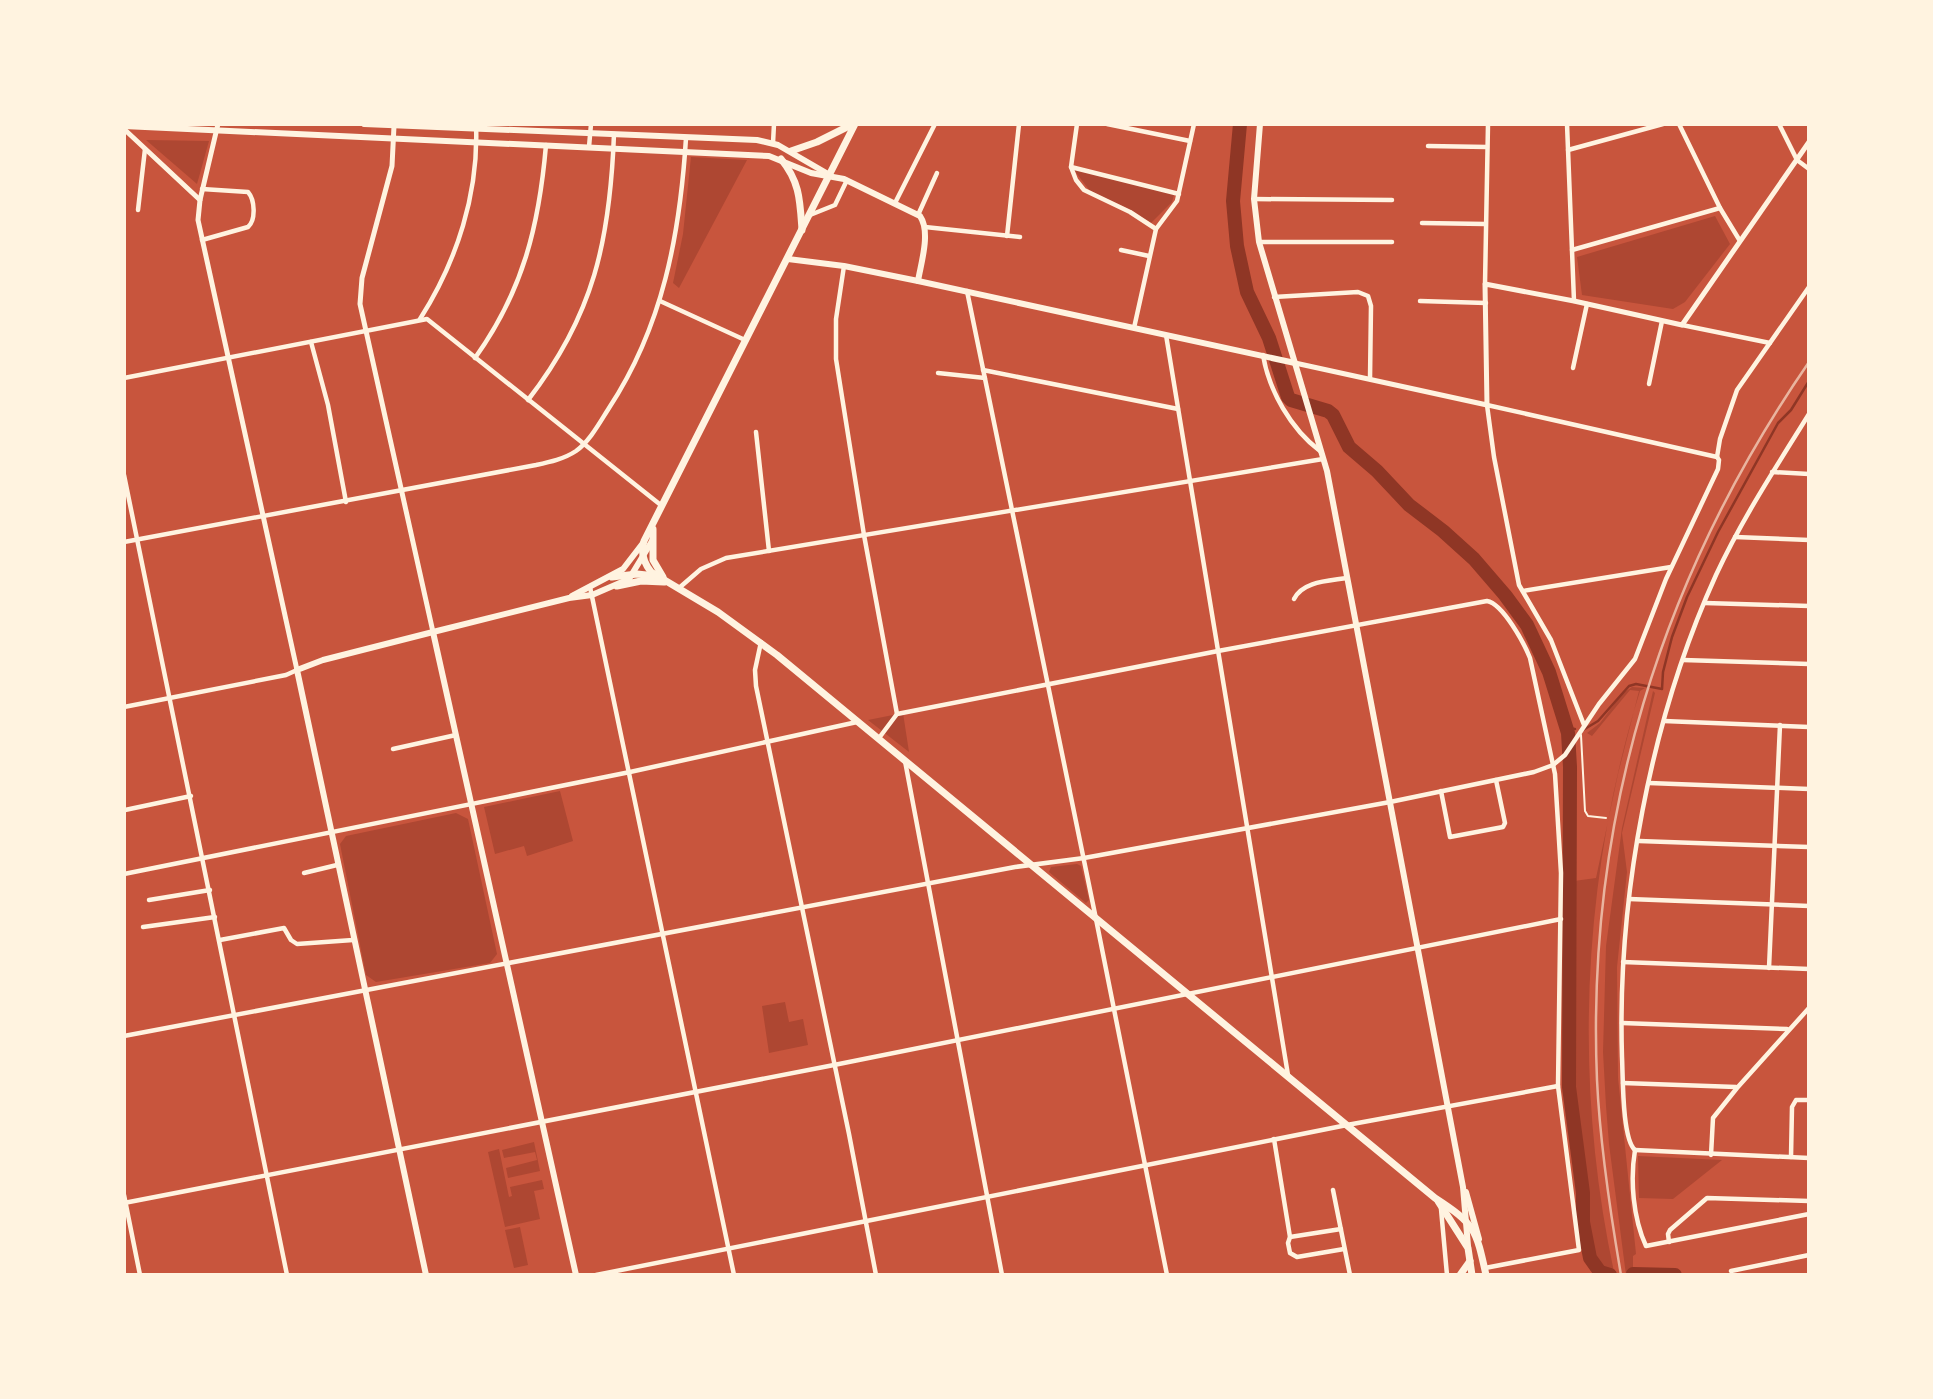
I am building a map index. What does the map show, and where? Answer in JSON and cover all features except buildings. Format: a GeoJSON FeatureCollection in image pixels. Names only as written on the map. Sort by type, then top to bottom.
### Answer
{"type":"FeatureCollection","features":[{"type":"Feature","properties":{"kind":"main road"},"geometry":{"type":"LineString","coordinates":[[364,124],[476,127],[773,143],[830,175]]}},
{"type":"Feature","properties":{"kind":"main road"},"geometry":{"type":"LineString","coordinates":[[791,151],[854,124]]}},
{"type":"Feature","properties":{"kind":"main road"},"geometry":{"type":"LineString","coordinates":[[617,586],[634,574],[643,558],[654,525],[854,124]]}},
{"type":"Feature","properties":{"kind":"main road"},"geometry":{"type":"LineString","coordinates":[[1260,124],[1254,199],[1259,242],[1323,456],[1463,1187],[1472,1275]]}},
{"type":"Feature","properties":{"kind":"main road"},"geometry":{"type":"LineString","coordinates":[[124,128],[218,128],[589,148],[752,153],[781,159],[811,173],[847,180],[920,217],[925,227],[918,281]]}},
{"type":"Feature","properties":{"kind":"main road"},"geometry":{"type":"LineString","coordinates":[[781,159],[790,170],[797,187],[802,230]]}},
{"type":"Feature","properties":{"kind":"main road"},"geometry":{"type":"LineString","coordinates":[[788,259],[844,266],[967,291],[1295,363]]}},
{"type":"Feature","properties":{"kind":"main road"},"geometry":{"type":"LineString","coordinates":[[612,577],[631,562],[648,541]]}},
{"type":"Feature","properties":{"kind":"main road"},"geometry":{"type":"LineString","coordinates":[[648,541],[656,568],[668,583]]}},
{"type":"Feature","properties":{"kind":"main road"},"geometry":{"type":"LineString","coordinates":[[643,558],[651,572],[718,612],[761,642],[879,738],[1438,1201],[1466,1220],[1479,1241]]}},
{"type":"Feature","properties":{"kind":"main road"},"geometry":{"type":"LineString","coordinates":[[569,598],[612,577],[634,574],[657,576]]}},
{"type":"Feature","properties":{"kind":"main road"},"geometry":{"type":"LineString","coordinates":[[426,1275],[297,670],[323,660],[569,598],[592,595],[617,586],[641,581],[668,583]]}},
{"type":"Feature","properties":{"kind":"main road"},"geometry":{"type":"LineString","coordinates":[[433,632],[576,1275]]}},
{"type":"Feature","properties":{"kind":"main road"},"geometry":{"type":"LineString","coordinates":[[1463,1187],[1485,1272]]}},
{"type":"Feature","properties":{"kind":"main road"},"geometry":{"type":"LineString","coordinates":[[1438,1201],[1468,1248]]}},
{"type":"Feature","properties":{"kind":"main road"},"geometry":{"type":"LineString","coordinates":[[1460,1275],[1470,1260]]}},
{"type":"Feature","properties":{"kind":"street"},"geometry":{"type":"LineString","coordinates":[[589,148],[591,124]]}},
{"type":"Feature","properties":{"kind":"street"},"geometry":{"type":"LineString","coordinates":[[773,143],[774,124]]}},
{"type":"Feature","properties":{"kind":"street"},"geometry":{"type":"LineString","coordinates":[[895,203],[935,124]]}},
{"type":"Feature","properties":{"kind":"street"},"geometry":{"type":"LineString","coordinates":[[1006,236],[1019,124]]}},
{"type":"Feature","properties":{"kind":"street"},"geometry":{"type":"LineString","coordinates":[[1077,124],[1071,169],[1084,190],[1130,212],[1156,229]]}},
{"type":"Feature","properties":{"kind":"street"},"geometry":{"type":"LineString","coordinates":[[1107,124],[1190,141]]}},
{"type":"Feature","properties":{"kind":"street"},"geometry":{"type":"LineString","coordinates":[[1134,328],[1156,229],[1177,201],[1194,124]]}},
{"type":"Feature","properties":{"kind":"street"},"geometry":{"type":"LineString","coordinates":[[1488,124],[1485,284],[1488,405],[1494,457],[1519,585],[1551,640],[1584,725]]}},
{"type":"Feature","properties":{"kind":"street"},"geometry":{"type":"LineString","coordinates":[[1567,124],[1574,301]]}},
{"type":"Feature","properties":{"kind":"street"},"geometry":{"type":"LineString","coordinates":[[1568,150],[1663,124]]}},
{"type":"Feature","properties":{"kind":"street"},"geometry":{"type":"LineString","coordinates":[[1679,124],[1720,208],[1740,242]]}},
{"type":"Feature","properties":{"kind":"street"},"geometry":{"type":"LineString","coordinates":[[1779,124],[1797,160],[1809,169]]}},
{"type":"Feature","properties":{"kind":"street"},"geometry":{"type":"LineString","coordinates":[[394,125],[391,172],[360,287],[360,304],[433,632]]}},
{"type":"Feature","properties":{"kind":"street"},"geometry":{"type":"LineString","coordinates":[[420,319],[446,270],[464,222],[472,185],[476,127]]}},
{"type":"Feature","properties":{"kind":"street"},"geometry":{"type":"LineString","coordinates":[[124,128],[200,200]]}},
{"type":"Feature","properties":{"kind":"street"},"geometry":{"type":"LineString","coordinates":[[124,707],[286,675],[297,670],[198,220],[202,189],[218,128]]}},
{"type":"Feature","properties":{"kind":"street"},"geometry":{"type":"LineString","coordinates":[[528,400],[568,341],[593,282],[608,214],[614,134]]}},
{"type":"Feature","properties":{"kind":"street"},"geometry":{"type":"LineString","coordinates":[[124,542],[549,462],[570,454],[583,444],[629,375],[660,301],[676,239],[686,137]]}},
{"type":"Feature","properties":{"kind":"street"},"geometry":{"type":"LineString","coordinates":[[1682,325],[1809,142]]}},
{"type":"Feature","properties":{"kind":"street"},"geometry":{"type":"LineString","coordinates":[[475,358],[503,315],[523,268],[538,215],[546,145]]}},
{"type":"Feature","properties":{"kind":"street"},"geometry":{"type":"LineString","coordinates":[[1428,146],[1488,148]]}},
{"type":"Feature","properties":{"kind":"street"},"geometry":{"type":"LineString","coordinates":[[138,210],[145,149]]}},
{"type":"Feature","properties":{"kind":"street"},"geometry":{"type":"LineString","coordinates":[[1071,169],[1179,194]]}},
{"type":"Feature","properties":{"kind":"street"},"geometry":{"type":"LineString","coordinates":[[920,217],[937,173]]}},
{"type":"Feature","properties":{"kind":"street"},"geometry":{"type":"LineString","coordinates":[[809,216],[835,205],[847,180]]}},
{"type":"Feature","properties":{"kind":"street"},"geometry":{"type":"LineString","coordinates":[[202,189],[248,192],[252,199],[253,219],[248,227],[202,240]]}},
{"type":"Feature","properties":{"kind":"street"},"geometry":{"type":"LineString","coordinates":[[1254,199],[1392,200]]}},
{"type":"Feature","properties":{"kind":"street"},"geometry":{"type":"LineString","coordinates":[[1572,250],[1720,208]]}},
{"type":"Feature","properties":{"kind":"street"},"geometry":{"type":"LineString","coordinates":[[1422,223],[1485,224]]}},
{"type":"Feature","properties":{"kind":"street"},"geometry":{"type":"LineString","coordinates":[[925,227],[1020,237]]}},
{"type":"Feature","properties":{"kind":"street"},"geometry":{"type":"LineString","coordinates":[[1259,242],[1392,242]]}},
{"type":"Feature","properties":{"kind":"street"},"geometry":{"type":"LineString","coordinates":[[1121,250],[1149,256]]}},
{"type":"Feature","properties":{"kind":"street"},"geometry":{"type":"LineString","coordinates":[[844,266],[836,319],[836,359],[864,535],[897,715]]}},
{"type":"Feature","properties":{"kind":"street"},"geometry":{"type":"LineString","coordinates":[[1485,284],[1770,343]]}},
{"type":"Feature","properties":{"kind":"street"},"geometry":{"type":"LineString","coordinates":[[124,1036],[928,884],[1390,802],[1534,772],[1553,765],[1565,755],[1584,725],[1635,659],[1672,566],[1718,469],[1720,439],[1733,397],[1809,287]]}},
{"type":"Feature","properties":{"kind":"street"},"geometry":{"type":"LineString","coordinates":[[967,291],[1167,1275]]}},
{"type":"Feature","properties":{"kind":"street"},"geometry":{"type":"LineString","coordinates":[[1274,297],[1358,292],[1368,296],[1371,306],[1370,379]]}},
{"type":"Feature","properties":{"kind":"street"},"geometry":{"type":"LineString","coordinates":[[660,301],[746,341]]}},
{"type":"Feature","properties":{"kind":"street"},"geometry":{"type":"LineString","coordinates":[[1420,301],[1486,303]]}},
{"type":"Feature","properties":{"kind":"street"},"geometry":{"type":"LineString","coordinates":[[1573,368],[1587,304]]}},
{"type":"Feature","properties":{"kind":"street"},"geometry":{"type":"LineString","coordinates":[[124,378],[420,319],[433,322],[663,507]]}},
{"type":"Feature","properties":{"kind":"street"},"geometry":{"type":"LineString","coordinates":[[1649,384],[1662,321]]}},
{"type":"Feature","properties":{"kind":"street"},"geometry":{"type":"LineString","coordinates":[[1166,334],[1288,1076]]}},
{"type":"Feature","properties":{"kind":"street"},"geometry":{"type":"LineString","coordinates":[[311,342],[332,424],[346,502]]}},
{"type":"Feature","properties":{"kind":"street"},"geometry":{"type":"LineString","coordinates":[[1263,355],[1281,405],[1323,456]]}},
{"type":"Feature","properties":{"kind":"street"},"geometry":{"type":"LineString","coordinates":[[1295,363],[1718,458]]}},
{"type":"Feature","properties":{"kind":"street"},"geometry":{"type":"LineString","coordinates":[[984,370],[1178,409]]}},
{"type":"Feature","properties":{"kind":"street"},"geometry":{"type":"LineString","coordinates":[[938,373],[985,378]]}},
{"type":"Feature","properties":{"kind":"street"},"geometry":{"type":"LineString","coordinates":[[1809,414],[1735,537],[1683,660],[1664,721],[1649,783],[1629,899],[1623,962],[1622,1023],[1628,1140],[1635,1150],[1633,1167],[1637,1216],[1646,1246],[1809,1214]]}},
{"type":"Feature","properties":{"kind":"street"},"geometry":{"type":"LineString","coordinates":[[756,432],[769,551]]}},
{"type":"Feature","properties":{"kind":"street"},"geometry":{"type":"LineString","coordinates":[[678,588],[712,563],[769,551],[1190,481],[1323,456]]}},
{"type":"Feature","properties":{"kind":"street"},"geometry":{"type":"LineString","coordinates":[[1772,472],[1809,474]]}},
{"type":"Feature","properties":{"kind":"street"},"geometry":{"type":"LineString","coordinates":[[124,475],[287,1275]]}},
{"type":"Feature","properties":{"kind":"street"},"geometry":{"type":"LineString","coordinates":[[1735,537],[1809,540]]}},
{"type":"Feature","properties":{"kind":"street"},"geometry":{"type":"LineString","coordinates":[[1523,591],[1672,566]]}},
{"type":"Feature","properties":{"kind":"street"},"geometry":{"type":"LineString","coordinates":[[1294,599],[1298,590],[1312,584],[1347,578]]}},
{"type":"Feature","properties":{"kind":"street"},"geometry":{"type":"LineString","coordinates":[[590,586],[734,1275]]}},
{"type":"Feature","properties":{"kind":"street"},"geometry":{"type":"LineString","coordinates":[[879,738],[897,715],[1218,651],[1491,601],[1500,609],[1530,658],[1553,765],[1559,833],[1561,919],[1558,1086],[1579,1250],[1485,1272]]}},
{"type":"Feature","properties":{"kind":"street"},"geometry":{"type":"LineString","coordinates":[[1705,603],[1809,606]]}},
{"type":"Feature","properties":{"kind":"street"},"geometry":{"type":"LineString","coordinates":[[761,642],[755,678],[876,1275]]}},
{"type":"Feature","properties":{"kind":"street"},"geometry":{"type":"LineString","coordinates":[[1683,660],[1809,664]]}},
{"type":"Feature","properties":{"kind":"street"},"geometry":{"type":"LineString","coordinates":[[1664,721],[1809,727]]}},
{"type":"Feature","properties":{"kind":"street"},"geometry":{"type":"LineString","coordinates":[[124,874],[630,772],[859,722]]}},
{"type":"Feature","properties":{"kind":"street"},"geometry":{"type":"LineString","coordinates":[[1769,968],[1780,725]]}},
{"type":"Feature","properties":{"kind":"street"},"geometry":{"type":"LineString","coordinates":[[393,749],[456,735]]}},
{"type":"Feature","properties":{"kind":"street"},"geometry":{"type":"LineString","coordinates":[[905,760],[1002,1275]]}},
{"type":"Feature","properties":{"kind":"street"},"geometry":{"type":"LineString","coordinates":[[1441,791],[1450,837],[1490,830],[1503,827],[1505,823],[1496,780]]}},
{"type":"Feature","properties":{"kind":"street"},"geometry":{"type":"LineString","coordinates":[[1649,783],[1809,789]]}},
{"type":"Feature","properties":{"kind":"street"},"geometry":{"type":"LineString","coordinates":[[125,810],[191,796]]}},
{"type":"Feature","properties":{"kind":"street"},"geometry":{"type":"LineString","coordinates":[[1639,841],[1809,847]]}},
{"type":"Feature","properties":{"kind":"street"},"geometry":{"type":"LineString","coordinates":[[304,873],[337,865]]}},
{"type":"Feature","properties":{"kind":"street"},"geometry":{"type":"LineString","coordinates":[[149,900],[210,890]]}},
{"type":"Feature","properties":{"kind":"street"},"geometry":{"type":"LineString","coordinates":[[1629,899],[1809,906]]}},
{"type":"Feature","properties":{"kind":"street"},"geometry":{"type":"LineString","coordinates":[[144,927],[215,917]]}},
{"type":"Feature","properties":{"kind":"street"},"geometry":{"type":"LineString","coordinates":[[125,1203],[834,1065],[1561,919]]}},
{"type":"Feature","properties":{"kind":"street"},"geometry":{"type":"LineString","coordinates":[[220,940],[284,928],[291,940],[298,944],[353,940]]}},
{"type":"Feature","properties":{"kind":"street"},"geometry":{"type":"LineString","coordinates":[[1623,962],[1809,969]]}},
{"type":"Feature","properties":{"kind":"street"},"geometry":{"type":"LineString","coordinates":[[1711,1154],[1713,1118],[1737,1087],[1809,1008]]}},
{"type":"Feature","properties":{"kind":"street"},"geometry":{"type":"LineString","coordinates":[[1622,1023],[1788,1029]]}},
{"type":"Feature","properties":{"kind":"street"},"geometry":{"type":"LineString","coordinates":[[1623,1083],[1737,1087]]}},
{"type":"Feature","properties":{"kind":"street"},"geometry":{"type":"LineString","coordinates":[[596,1275],[1273,1139],[1558,1086]]}},
{"type":"Feature","properties":{"kind":"street"},"geometry":{"type":"LineString","coordinates":[[1791,1157],[1792,1107],[1794,1102],[1809,1100]]}},
{"type":"Feature","properties":{"kind":"street"},"geometry":{"type":"LineString","coordinates":[[1273,1139],[1290,1237],[1290,1253],[1295,1257],[1344,1249]]}},
{"type":"Feature","properties":{"kind":"street"},"geometry":{"type":"LineString","coordinates":[[1635,1150],[1809,1158]]}},
{"type":"Feature","properties":{"kind":"street"},"geometry":{"type":"LineString","coordinates":[[1333,1190],[1350,1275]]}},
{"type":"Feature","properties":{"kind":"street"},"geometry":{"type":"LineString","coordinates":[[124,1195],[140,1275]]}},
{"type":"Feature","properties":{"kind":"street"},"geometry":{"type":"LineString","coordinates":[[1669,1242],[1670,1230],[1707,1198],[1809,1201]]}},
{"type":"Feature","properties":{"kind":"street"},"geometry":{"type":"LineString","coordinates":[[1438,1201],[1447,1275]]}},
{"type":"Feature","properties":{"kind":"street"},"geometry":{"type":"LineString","coordinates":[[1290,1237],[1341,1229]]}},
{"type":"Feature","properties":{"kind":"street"},"geometry":{"type":"LineString","coordinates":[[1731,1271],[1809,1255]]}},
{"type":"Feature","properties":{"kind":"lane"},"geometry":{"type":"LineString","coordinates":[[1579,734],[1585,811],[1588,816],[1606,818]]}},
{"type":"Feature","properties":{"kind":"shaded area"},"geometry":{"type":"Polygon","coordinates":[[[146,140],[209,141],[197,184],[146,140]]]}},
{"type":"Feature","properties":{"kind":"shaded area"},"geometry":{"type":"Polygon","coordinates":[[[691,157],[747,160],[679,288],[673,283],[683,234],[691,157]]]}},
{"type":"Feature","properties":{"kind":"shaded area"},"geometry":{"type":"Polygon","coordinates":[[[1074,170],[1175,191],[1172,202],[1151,223],[1133,211],[1090,191],[1074,170]]]}},
{"type":"Feature","properties":{"kind":"shaded area"},"geometry":{"type":"Polygon","coordinates":[[[1715,216],[1730,244],[1685,302],[1673,309],[1582,295],[1577,257],[1715,216]]]}},
{"type":"Feature","properties":{"kind":"shaded area"},"geometry":{"type":"Polygon","coordinates":[[[1632,687],[1645,688],[1640,691],[1627,737],[1639,691],[1630,690],[1592,736],[1587,733],[1600,723],[1622,694],[1632,687]]]}},
{"type":"Feature","properties":{"kind":"shaded area"},"geometry":{"type":"Polygon","coordinates":[[[1653,691],[1655,693],[1622,833],[1627,872],[1617,967],[1618,1078],[1636,1254],[1633,1256],[1633,1275],[1626,1275],[1606,1106],[1603,1052],[1606,946],[1622,828],[1653,691]]]}},
{"type":"Feature","properties":{"kind":"shaded area"},"geometry":{"type":"Polygon","coordinates":[[[903,713],[909,752],[868,720],[903,713]]]}},
{"type":"Feature","properties":{"kind":"shaded area"},"geometry":{"type":"Polygon","coordinates":[[[1618,773],[1595,906],[1589,1053],[1601,1200],[1614,1272],[1601,1268],[1593,1255],[1574,1081],[1574,881],[1596,878],[1618,773]]]}},
{"type":"Feature","properties":{"kind":"shaded area"},"geometry":{"type":"Polygon","coordinates":[[[560,791],[573,841],[527,856],[524,846],[495,854],[484,807],[560,791]]]}},
{"type":"Feature","properties":{"kind":"shaded area"},"geometry":{"type":"Polygon","coordinates":[[[456,813],[468,819],[497,954],[490,963],[376,982],[366,975],[340,844],[346,836],[456,813]]]}},
{"type":"Feature","properties":{"kind":"shaded area"},"geometry":{"type":"Polygon","coordinates":[[[1077,864],[1081,866],[1089,900],[1086,903],[1049,872],[1051,867],[1077,864]]]}},
{"type":"Feature","properties":{"kind":"shaded area"},"geometry":{"type":"Polygon","coordinates":[[[785,1002],[789,1022],[803,1019],[808,1045],[769,1053],[762,1006],[785,1002]]]}},
{"type":"Feature","properties":{"kind":"shaded area"},"geometry":{"type":"Polygon","coordinates":[[[534,1142],[540,1171],[508,1178],[506,1168],[537,1160],[535,1152],[504,1158],[502,1150],[534,1142]]]}},
{"type":"Feature","properties":{"kind":"shaded area"},"geometry":{"type":"Polygon","coordinates":[[[499,1149],[509,1197],[512,1196],[510,1187],[542,1180],[544,1189],[534,1191],[540,1219],[505,1227],[488,1152],[499,1149]]]}},
{"type":"Feature","properties":{"kind":"shaded area"},"geometry":{"type":"Polygon","coordinates":[[[1638,1156],[1722,1160],[1673,1199],[1639,1198],[1638,1156]]]}},
{"type":"Feature","properties":{"kind":"shaded area"},"geometry":{"type":"Polygon","coordinates":[[[520,1227],[528,1265],[514,1268],[505,1230],[520,1227]]]}},
{"type":"Feature","properties":{"kind":"waterway"},"geometry":{"type":"LineString","coordinates":[[1240,124],[1233,201],[1237,246],[1247,292],[1269,338],[1288,397],[1333,415],[1349,447],[1377,471],[1409,505],[1474,559],[1527,625],[1549,672],[1568,733],[1570,767],[1569,1087],[1583,1193],[1583,1222],[1590,1258],[1600,1272],[1610,1275]]}},
{"type":"Feature","properties":{"kind":"waterway"},"geometry":{"type":"LineString","coordinates":[[1583,730],[1598,721],[1629,686],[1636,684],[1662,689],[1663,672],[1672,637],[1687,597],[1718,532],[1778,423],[1791,410],[1809,381]]}},
{"type":"Feature","properties":{"kind":"waterway"},"geometry":{"type":"LineString","coordinates":[[1566,728],[1575,729]]}},
{"type":"Feature","properties":{"kind":"waterway"},"geometry":{"type":"LineString","coordinates":[[1633,1274],[1675,1275]]}},
{"type":"Feature","properties":{"kind":"railway"},"geometry":{"type":"LineString","coordinates":[[1621,1275],[1606,1178],[1597,1080],[1597,983],[1605,888],[1620,794],[1643,703],[1674,615],[1712,528],[1757,444],[1809,362]]}}]}
